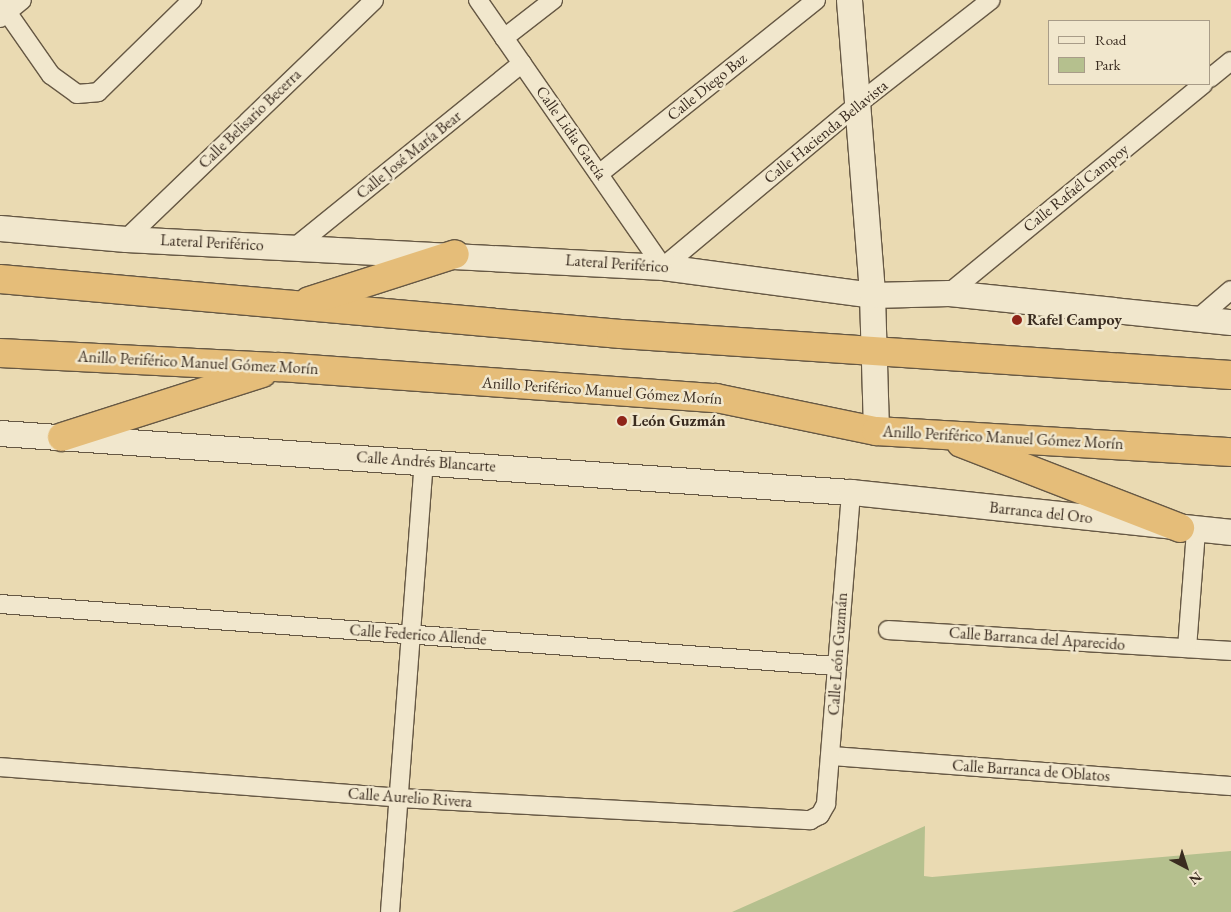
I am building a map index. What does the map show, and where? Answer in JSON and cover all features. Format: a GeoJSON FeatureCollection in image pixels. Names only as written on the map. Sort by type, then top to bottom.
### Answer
{"type":"FeatureCollection","features":[{"type":"Feature","properties":{"kind":"highway"},"geometry":{"type":"LineString","coordinates":[[297,304],[455,254]]}},
{"type":"Feature","properties":{"kind":"highway"},"geometry":{"type":"LineString","coordinates":[[0,279],[621,334],[872,353],[1053,361],[1231,375]]}},
{"type":"Feature","properties":{"kind":"highway","name":"Anillo Periférico Manuel Gómez Morín"},"geometry":{"type":"LineString","coordinates":[[0,353],[280,367],[716,398],[876,431],[936,433],[1231,452]]}},
{"type":"Feature","properties":{"kind":"highway"},"geometry":{"type":"LineString","coordinates":[[62,437],[280,367]]}},
{"type":"Feature","properties":{"kind":"highway"},"geometry":{"type":"LineString","coordinates":[[936,433],[1188,529]]}},
{"type":"Feature","properties":{"kind":"street"},"geometry":{"type":"LineString","coordinates":[[22,0],[2,11],[51,75],[78,94],[98,92],[192,0]]}},
{"type":"Feature","properties":{"kind":"street","name":"Calle Belisario Becerra"},"geometry":{"type":"LineString","coordinates":[[126,239],[374,0]]}},
{"type":"Feature","properties":{"kind":"street","name":"Calle Lidia García"},"geometry":{"type":"LineString","coordinates":[[478,0],[663,267]]}},
{"type":"Feature","properties":{"kind":"street"},"geometry":{"type":"LineString","coordinates":[[504,38],[553,0]]}},
{"type":"Feature","properties":{"kind":"street","name":"Calle Diego Baz"},"geometry":{"type":"LineString","coordinates":[[598,174],[816,0]]}},
{"type":"Feature","properties":{"kind":"street"},"geometry":{"type":"LineString","coordinates":[[849,0],[859,103],[872,295],[872,353],[876,431]]}},
{"type":"Feature","properties":{"kind":"street","name":"Calle Hacienda Bellavista"},"geometry":{"type":"LineString","coordinates":[[663,267],[859,103],[990,0]]}},
{"type":"Feature","properties":{"kind":"street"},"geometry":{"type":"LineString","coordinates":[[1211,77],[1231,61]]}},
{"type":"Feature","properties":{"kind":"street","name":"Calle José María Bear"},"geometry":{"type":"LineString","coordinates":[[295,248],[522,63]]}},
{"type":"Feature","properties":{"kind":"street","name":"Calle Rafaél Campoy"},"geometry":{"type":"LineString","coordinates":[[949,293],[1202,85]]}},
{"type":"Feature","properties":{"kind":"street","name":"Lateral Periférico"},"geometry":{"type":"LineString","coordinates":[[0,228],[126,239],[455,254],[663,267],[872,295],[949,293],[1196,320],[1231,322]]}},
{"type":"Feature","properties":{"kind":"street"},"geometry":{"type":"LineString","coordinates":[[1196,320],[1231,290]]}},
{"type":"Feature","properties":{"kind":"street","name":"Calle Andrés Blancarte"},"geometry":{"type":"LineString","coordinates":[[0,433],[851,492]]}},
{"type":"Feature","properties":{"kind":"street"},"geometry":{"type":"LineString","coordinates":[[390,912],[424,462]]}},
{"type":"Feature","properties":{"kind":"street","name":"Barranca del Oro"},"geometry":{"type":"LineString","coordinates":[[851,492],[1188,529],[1231,532]]}},
{"type":"Feature","properties":{"kind":"street","name":"Calle León Guzmán"},"geometry":{"type":"LineString","coordinates":[[820,816],[826,804],[831,756],[851,492]]}},
{"type":"Feature","properties":{"kind":"street"},"geometry":{"type":"LineString","coordinates":[[1187,648],[1188,529]]}},
{"type":"Feature","properties":{"kind":"street","name":"Calle Federico Allende"},"geometry":{"type":"LineString","coordinates":[[0,604],[837,666]]}},
{"type":"Feature","properties":{"kind":"street","name":"Calle Barranca del Aparecido"},"geometry":{"type":"LineString","coordinates":[[888,630],[1231,651]]}},
{"type":"Feature","properties":{"kind":"street","name":"Calle Barranca de Oblatos"},"geometry":{"type":"LineString","coordinates":[[831,756],[1231,786]]}},
{"type":"Feature","properties":{"kind":"street","name":"Calle Aurelio Rivera"},"geometry":{"type":"LineString","coordinates":[[0,767],[399,798],[810,820],[820,816]]}},
{"type":"Feature","properties":{"kind":"green space"},"geometry":{"type":"Polygon","coordinates":[[[925,826],[924,876],[932,877],[1231,851],[1231,912],[732,912],[925,826]]]}},
{"type":"Feature","properties":{"kind":"place","name":"Rafel Campoy"},"geometry":{"type":"Point","coordinates":[1017,320]}},
{"type":"Feature","properties":{"kind":"place","name":"León Guzmán"},"geometry":{"type":"Point","coordinates":[622,421]}}]}
